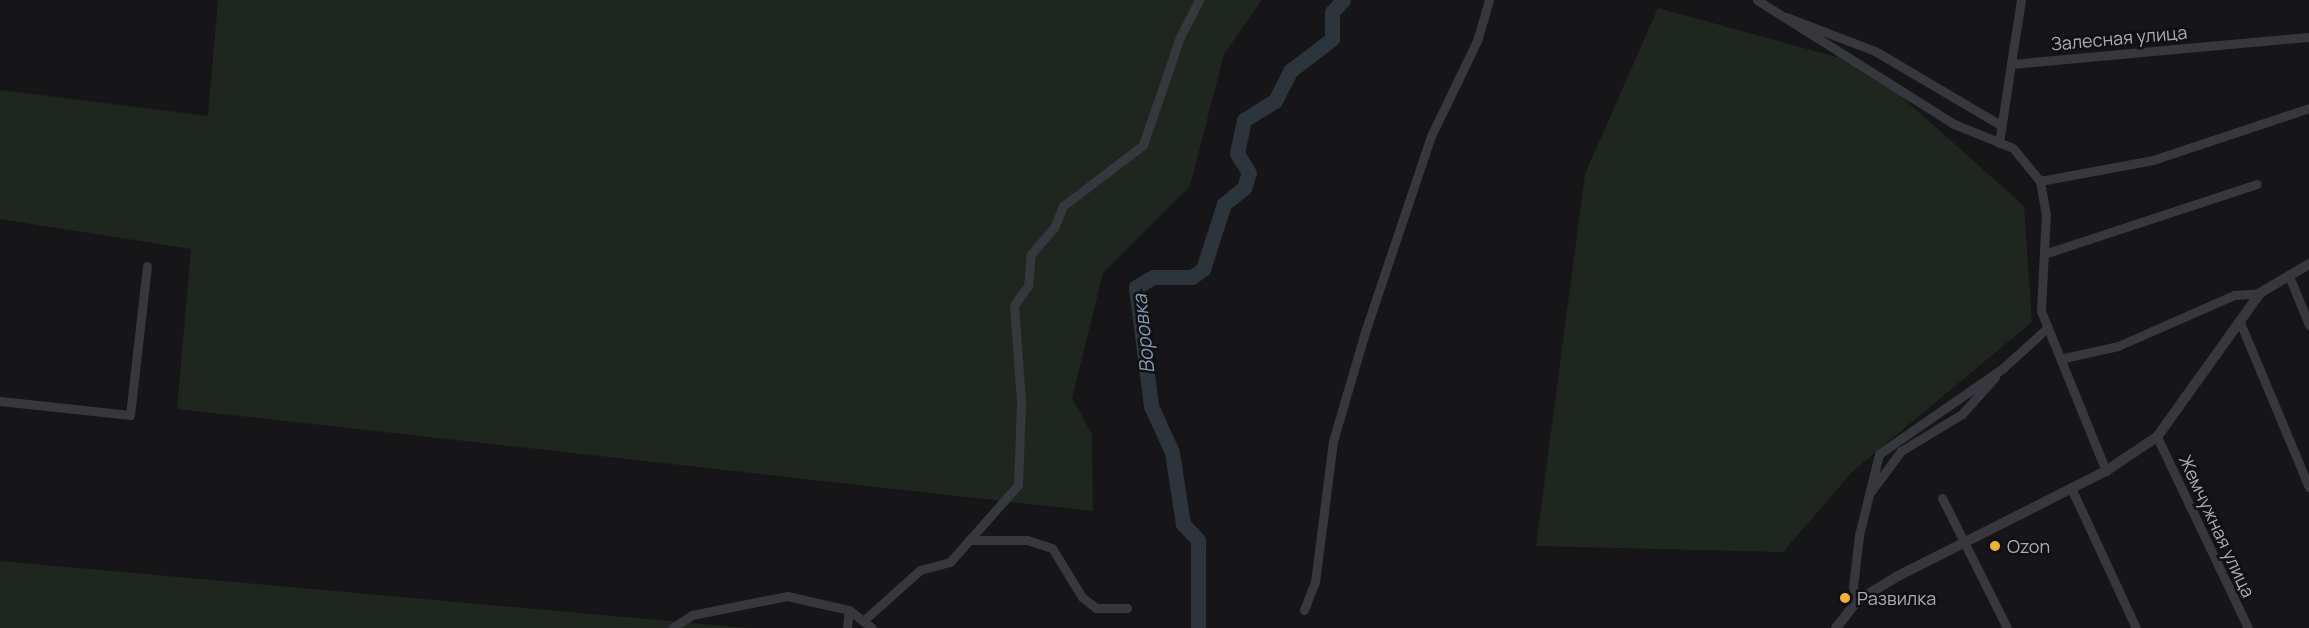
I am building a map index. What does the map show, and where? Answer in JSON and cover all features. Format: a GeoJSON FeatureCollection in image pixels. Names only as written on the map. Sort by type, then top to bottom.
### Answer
{"type":"FeatureCollection","features":[{"type":"Feature","properties":{"kind":"street"},"geometry":{"type":"LineString","coordinates":[[863,621],[920,570],[950,562],[1018,485],[1021,402],[1014,306],[1028,286],[1031,254],[1054,228],[1064,206],[1143,145],[1180,37],[1199,0]]}},
{"type":"Feature","properties":{"kind":"street"},"geometry":{"type":"LineString","coordinates":[[1304,610],[1315,582],[1333,441],[1365,332],[1431,136],[1477,41],[1489,0]]}},
{"type":"Feature","properties":{"kind":"street"},"geometry":{"type":"LineString","coordinates":[[1757,0],[1935,113],[2013,148],[2040,181],[2044,254],[2040,298],[2046,329],[2064,358],[2073,401],[2106,471]]}},
{"type":"Feature","properties":{"kind":"street"},"geometry":{"type":"LineString","coordinates":[[1999,143],[1999,124],[2012,64],[2021,0]]}},
{"type":"Feature","properties":{"kind":"street"},"geometry":{"type":"LineString","coordinates":[[1781,16],[1875,51],[1999,124]]}},
{"type":"Feature","properties":{"kind":"street","name":"Залесная улица"},"geometry":{"type":"LineString","coordinates":[[2012,64],[2309,38]]}},
{"type":"Feature","properties":{"kind":"street"},"geometry":{"type":"LineString","coordinates":[[2040,181],[2153,160],[2309,108]]}},
{"type":"Feature","properties":{"kind":"street"},"geometry":{"type":"LineString","coordinates":[[2044,254],[2257,184]]}},
{"type":"Feature","properties":{"kind":"street"},"geometry":{"type":"LineString","coordinates":[[1836,628],[1857,601],[2072,490],[2106,471],[2157,437],[2260,293],[2309,264]]}},
{"type":"Feature","properties":{"kind":"street"},"geometry":{"type":"LineString","coordinates":[[0,401],[130,415],[147,266]]}},
{"type":"Feature","properties":{"kind":"street"},"geometry":{"type":"LineString","coordinates":[[2289,276],[2309,325]]}},
{"type":"Feature","properties":{"kind":"street"},"geometry":{"type":"LineString","coordinates":[[2064,358],[2118,346],[2234,295],[2260,293]]}},
{"type":"Feature","properties":{"kind":"street"},"geometry":{"type":"LineString","coordinates":[[2239,320],[2309,487]]}},
{"type":"Feature","properties":{"kind":"street"},"geometry":{"type":"LineString","coordinates":[[1910,444],[1962,414],[2003,368],[2046,329]]}},
{"type":"Feature","properties":{"kind":"street"},"geometry":{"type":"LineString","coordinates":[[1857,601],[1853,587],[1869,495],[1879,454],[1927,417],[2003,368]]}},
{"type":"Feature","properties":{"kind":"street"},"geometry":{"type":"LineString","coordinates":[[1869,495],[1910,444],[1927,417]]}},
{"type":"Feature","properties":{"kind":"street","name":"Жемчужная улица"},"geometry":{"type":"LineString","coordinates":[[2157,437],[2248,628]]}},
{"type":"Feature","properties":{"kind":"street"},"geometry":{"type":"LineString","coordinates":[[2072,490],[2136,628]]}},
{"type":"Feature","properties":{"kind":"street"},"geometry":{"type":"LineString","coordinates":[[1942,498],[2007,628]]}},
{"type":"Feature","properties":{"kind":"street"},"geometry":{"type":"LineString","coordinates":[[969,540],[1027,540],[1052,548],[1082,597],[1096,608],[1127,608]]}},
{"type":"Feature","properties":{"kind":"street"},"geometry":{"type":"LineString","coordinates":[[672,628],[692,615],[787,596],[849,610],[873,628]]}},
{"type":"Feature","properties":{"kind":"street"},"geometry":{"type":"LineString","coordinates":[[847,628],[849,610]]}},
{"type":"Feature","properties":{"kind":"shaded area"},"geometry":{"type":"Polygon","coordinates":[[[218,0],[1262,0],[1224,54],[1190,186],[1103,273],[1072,398],[1092,434],[1093,511],[177,409],[191,249],[0,219],[0,90],[208,116],[218,0]]]}},
{"type":"Feature","properties":{"kind":"shaded area"},"geometry":{"type":"Polygon","coordinates":[[[1658,8],[1866,65],[2024,206],[2032,322],[1853,471],[1783,552],[1536,546],[1585,174],[1658,8]]]}},
{"type":"Feature","properties":{"kind":"shaded area"},"geometry":{"type":"Polygon","coordinates":[[[0,561],[748,628],[0,628],[0,561]]]}},
{"type":"Feature","properties":{"kind":"waterway","name":"Воровка"},"geometry":{"type":"LineString","coordinates":[[1198,628],[1198,540],[1183,524],[1172,452],[1151,406],[1136,287],[1153,277],[1192,277],[1203,269],[1224,204],[1244,188],[1249,173],[1237,153],[1244,120],[1275,101],[1290,71],[1332,39],[1332,12],[1343,0]]}},
{"type":"Feature","properties":{"kind":"place","name":"Ozon"},"geometry":{"type":"Point","coordinates":[1995,546]}},
{"type":"Feature","properties":{"kind":"place","name":"Развилка"},"geometry":{"type":"Point","coordinates":[1845,598]}}]}
